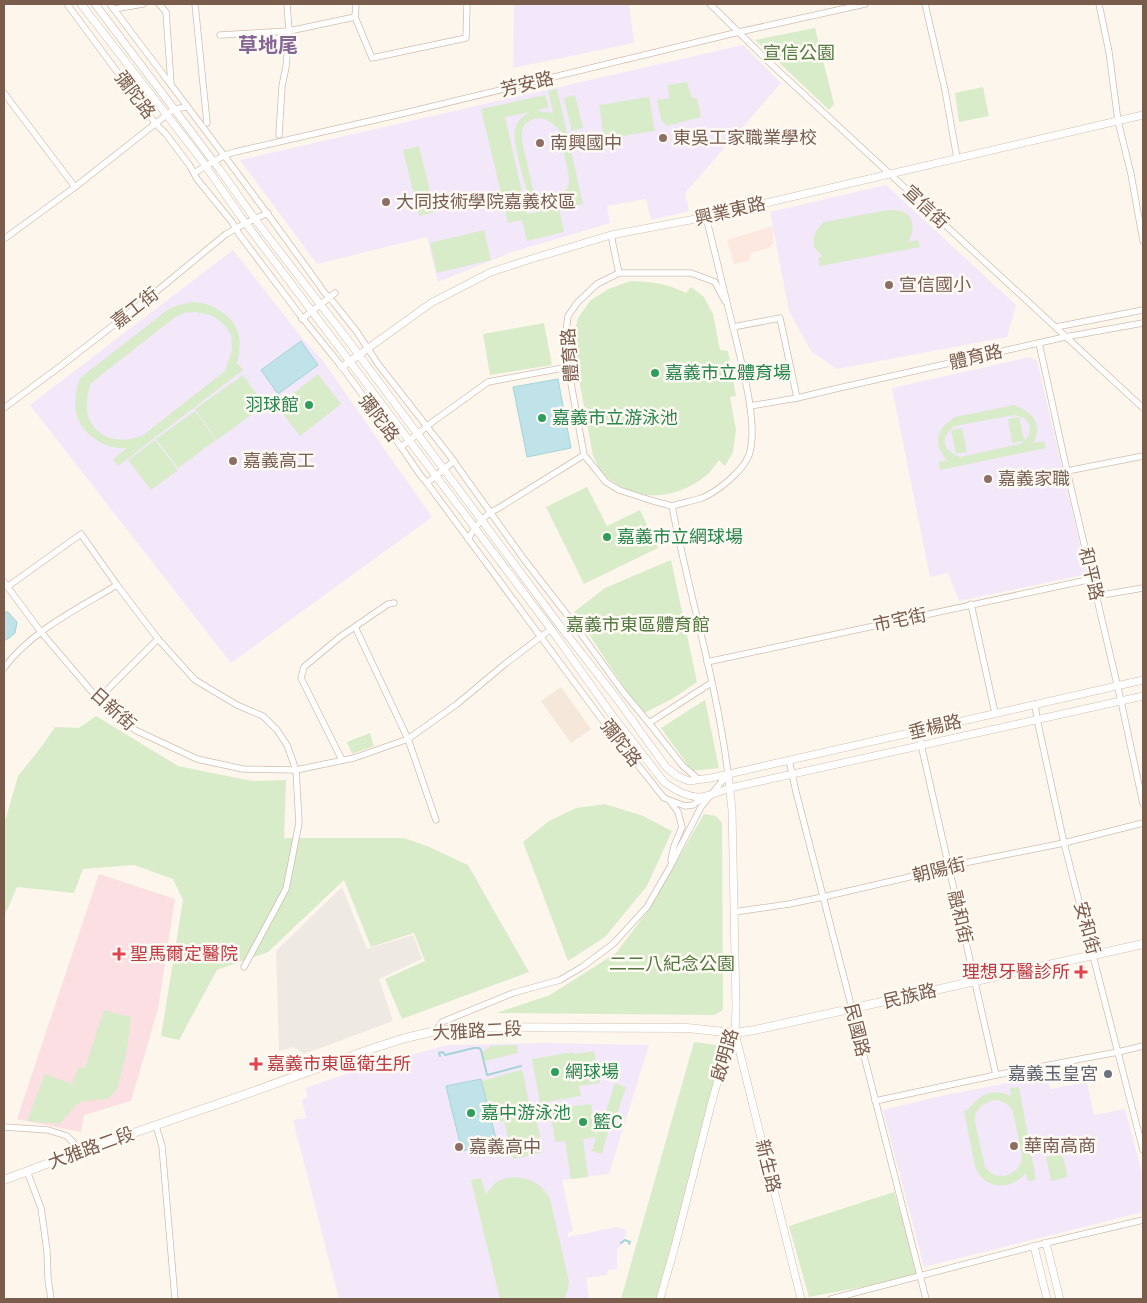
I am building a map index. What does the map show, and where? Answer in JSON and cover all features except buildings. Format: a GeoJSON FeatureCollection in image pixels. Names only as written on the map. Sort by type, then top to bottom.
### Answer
{"type":"FeatureCollection","features":[{"type":"Feature","properties":{"kind":"main road","name":"民族路"},"geometry":{"type":"LineString","coordinates":[[735,1033],[1143,944]]}},
{"type":"Feature","properties":{"kind":"main road","name":"大雅路二段"},"geometry":{"type":"LineString","coordinates":[[4,1180],[371,1049],[405,1038],[436,1031],[472,1027],[687,1028],[735,1033]]}},
{"type":"Feature","properties":{"kind":"street","name":"彌陀路"},"geometry":{"type":"LineString","coordinates":[[67,4],[155,123],[166,134],[302,319],[342,367],[624,748],[664,798],[685,806],[693,805],[707,796],[730,788]]}},
{"type":"Feature","properties":{"kind":"street","name":"彌陀路"},"geometry":{"type":"LineString","coordinates":[[81,4],[205,166],[551,629],[612,715],[664,782],[679,793],[707,796]]}},
{"type":"Feature","properties":{"kind":"street","name":"彌陀路"},"geometry":{"type":"LineString","coordinates":[[96,4],[666,766],[677,776],[690,781],[728,774]]}},
{"type":"Feature","properties":{"kind":"street"},"geometry":{"type":"LineString","coordinates":[[112,6],[143,4]]}},
{"type":"Feature","properties":{"kind":"street"},"geometry":{"type":"LineString","coordinates":[[159,4],[166,12],[172,85]]}},
{"type":"Feature","properties":{"kind":"street"},"geometry":{"type":"LineString","coordinates":[[195,4],[207,123]]}},
{"type":"Feature","properties":{"kind":"street"},"geometry":{"type":"LineString","coordinates":[[278,135],[289,31],[287,4]]}},
{"type":"Feature","properties":{"kind":"street"},"geometry":{"type":"LineString","coordinates":[[356,4],[355,17],[372,58],[466,38],[467,4]]}},
{"type":"Feature","properties":{"kind":"street","name":"宣信街"},"geometry":{"type":"LineString","coordinates":[[710,4],[771,64],[1143,408]]}},
{"type":"Feature","properties":{"kind":"street","name":"芳安路"},"geometry":{"type":"LineString","coordinates":[[194,173],[225,155],[739,32],[865,4]]}},
{"type":"Feature","properties":{"kind":"street"},"geometry":{"type":"LineString","coordinates":[[925,4],[945,90],[957,158]]}},
{"type":"Feature","properties":{"kind":"street"},"geometry":{"type":"LineString","coordinates":[[1099,4],[1109,52],[1118,121],[1131,174],[1143,241]]}},
{"type":"Feature","properties":{"kind":"street","name":"彌陀路"},"geometry":{"type":"LineString","coordinates":[[112,6],[268,213],[324,292],[357,332],[378,364],[429,424],[523,558],[624,693],[682,765],[698,779]]}},
{"type":"Feature","properties":{"kind":"street"},"geometry":{"type":"LineString","coordinates":[[220,34],[289,31],[355,17]]}},
{"type":"Feature","properties":{"kind":"street"},"geometry":{"type":"LineString","coordinates":[[4,92],[75,187]]}},
{"type":"Feature","properties":{"kind":"street"},"geometry":{"type":"LineString","coordinates":[[4,239],[75,187],[174,109],[187,107]]}},
{"type":"Feature","properties":{"kind":"street","name":"興業東路"},"geometry":{"type":"LineString","coordinates":[[342,367],[430,302],[491,272],[528,260],[611,236],[706,217],[1143,115]]}},
{"type":"Feature","properties":{"kind":"street","name":"嘉工街"},"geometry":{"type":"LineString","coordinates":[[4,408],[138,306],[226,234],[246,222],[268,213]]}},
{"type":"Feature","properties":{"kind":"street","name":"體育路"},"geometry":{"type":"LineString","coordinates":[[706,217],[730,310],[750,406],[752,438],[749,456],[738,473],[703,497],[672,506],[618,490],[606,482],[584,455],[568,367],[565,339],[568,316],[577,303],[597,284],[619,274],[692,273],[715,282],[730,310]]}},
{"type":"Feature","properties":{"kind":"street"},"geometry":{"type":"LineString","coordinates":[[611,236],[619,274]]}},
{"type":"Feature","properties":{"kind":"street"},"geometry":{"type":"LineString","coordinates":[[302,319],[335,293]]}},
{"type":"Feature","properties":{"kind":"street"},"geometry":{"type":"LineString","coordinates":[[1056,327],[1143,310]]}},
{"type":"Feature","properties":{"kind":"street"},"geometry":{"type":"LineString","coordinates":[[733,327],[780,318],[797,398]]}},
{"type":"Feature","properties":{"kind":"street","name":"體育路"},"geometry":{"type":"LineString","coordinates":[[750,406],[797,398],[1065,337],[1143,323]]}},
{"type":"Feature","properties":{"kind":"street","name":"和平路"},"geometry":{"type":"LineString","coordinates":[[1039,343],[1118,686],[1143,804]]}},
{"type":"Feature","properties":{"kind":"street"},"geometry":{"type":"LineString","coordinates":[[401,448],[429,424],[488,382],[568,367]]}},
{"type":"Feature","properties":{"kind":"street"},"geometry":{"type":"LineString","coordinates":[[468,539],[474,528],[491,511],[498,509],[584,455]]}},
{"type":"Feature","properties":{"kind":"street"},"geometry":{"type":"LineString","coordinates":[[1067,471],[1143,456]]}},
{"type":"Feature","properties":{"kind":"street"},"geometry":{"type":"LineString","coordinates":[[427,483],[454,461]]}},
{"type":"Feature","properties":{"kind":"street"},"geometry":{"type":"LineString","coordinates":[[436,1031],[442,1022],[513,993],[560,980],[582,967],[613,944],[646,907],[670,867],[707,796],[728,774],[720,721],[672,506]]}},
{"type":"Feature","properties":{"kind":"street"},"geometry":{"type":"LineString","coordinates":[[6,584],[81,534],[158,639],[195,680],[237,706],[262,716],[277,730],[287,745],[296,770],[299,823],[286,889],[244,967]]}},
{"type":"Feature","properties":{"kind":"street","name":"市宅街"},"geometry":{"type":"LineString","coordinates":[[707,662],[1092,579]]}},
{"type":"Feature","properties":{"kind":"street","name":"日新街"},"geometry":{"type":"LineString","coordinates":[[6,584],[41,632],[98,699],[135,730],[197,759],[243,769],[296,770],[354,758],[408,739],[457,704],[551,629]]}},
{"type":"Feature","properties":{"kind":"street"},"geometry":{"type":"LineString","coordinates":[[4,668],[11,658],[41,632],[117,585]]}},
{"type":"Feature","properties":{"kind":"street"},"geometry":{"type":"LineString","coordinates":[[1096,596],[1143,588]]}},
{"type":"Feature","properties":{"kind":"street"},"geometry":{"type":"LineString","coordinates":[[342,760],[301,678],[304,667],[340,637],[388,604],[394,604]]}},
{"type":"Feature","properties":{"kind":"street"},"geometry":{"type":"LineString","coordinates":[[971,604],[995,714]]}},
{"type":"Feature","properties":{"kind":"street"},"geometry":{"type":"LineString","coordinates":[[355,627],[408,739],[436,820]]}},
{"type":"Feature","properties":{"kind":"street"},"geometry":{"type":"LineString","coordinates":[[98,699],[158,639]]}},
{"type":"Feature","properties":{"kind":"street","name":"垂楊路"},"geometry":{"type":"LineString","coordinates":[[728,774],[1143,680]]}},
{"type":"Feature","properties":{"kind":"street"},"geometry":{"type":"LineString","coordinates":[[649,722],[711,682]]}},
{"type":"Feature","properties":{"kind":"street","name":"垂楊路"},"geometry":{"type":"LineString","coordinates":[[730,788],[1143,696]]}},
{"type":"Feature","properties":{"kind":"street","name":"安和街"},"geometry":{"type":"LineString","coordinates":[[1035,704],[1064,843],[1142,1140],[1143,1150]]}},
{"type":"Feature","properties":{"kind":"street","name":"融和街"},"geometry":{"type":"LineString","coordinates":[[918,731],[996,1075]]}},
{"type":"Feature","properties":{"kind":"street","name":"民國路"},"geometry":{"type":"LineString","coordinates":[[789,760],[926,1299]]}},
{"type":"Feature","properties":{"kind":"street","name":"啟明路"},"geometry":{"type":"LineString","coordinates":[[660,1299],[723,1062],[735,1033],[732,810],[728,774]]}},
{"type":"Feature","properties":{"kind":"street"},"geometry":{"type":"LineString","coordinates":[[669,800],[678,812],[682,827],[674,846],[670,867]]}},
{"type":"Feature","properties":{"kind":"street","name":"朝陽街"},"geometry":{"type":"LineString","coordinates":[[734,912],[823,897],[949,866],[1064,843],[1143,822]]}},
{"type":"Feature","properties":{"kind":"street","name":"新生路"},"geometry":{"type":"LineString","coordinates":[[735,1033],[800,1299]]}},
{"type":"Feature","properties":{"kind":"street"},"geometry":{"type":"LineString","coordinates":[[875,1101],[1143,1046]]}},
{"type":"Feature","properties":{"kind":"street"},"geometry":{"type":"LineString","coordinates":[[156,1126],[162,1146],[175,1299]]}},
{"type":"Feature","properties":{"kind":"street"},"geometry":{"type":"LineString","coordinates":[[4,1127],[48,1130],[67,1136],[81,1151]]}},
{"type":"Feature","properties":{"kind":"street"},"geometry":{"type":"LineString","coordinates":[[27,1171],[41,1208],[51,1299]]}},
{"type":"Feature","properties":{"kind":"street"},"geometry":{"type":"LineString","coordinates":[[830,1299],[1143,1220]]}},
{"type":"Feature","properties":{"kind":"street"},"geometry":{"type":"LineString","coordinates":[[1046,1243],[1060,1299]]}},
{"type":"Feature","properties":{"kind":"street"},"geometry":{"type":"LineString","coordinates":[[1034,1246],[1048,1299]]}},
{"type":"Feature","properties":{"kind":"shaded area"},"geometry":{"type":"Polygon","coordinates":[[[514,4],[629,4],[634,43],[513,68],[514,4]]]}},
{"type":"Feature","properties":{"kind":"shaded area"},"geometry":{"type":"Polygon","coordinates":[[[743,45],[781,83],[685,193],[689,211],[651,220],[646,199],[607,206],[610,223],[512,252],[438,282],[427,237],[317,264],[240,160],[743,45]]]}},
{"type":"Feature","properties":{"kind":"shaded area","name":"宣信國小"},"geometry":{"type":"Polygon","coordinates":[[[886,185],[1016,305],[1007,337],[837,369],[811,351],[789,311],[770,212],[886,185]]]}},
{"type":"Feature","properties":{"kind":"shaded area"},"geometry":{"type":"Polygon","coordinates":[[[773,226],[773,244],[768,248],[751,253],[749,261],[734,264],[727,240],[773,226]]]}},
{"type":"Feature","properties":{"kind":"shaded area","name":"嘉義高工"},"geometry":{"type":"Polygon","coordinates":[[[233,250],[302,338],[323,361],[432,517],[231,663],[30,405],[233,250]]]}},
{"type":"Feature","properties":{"kind":"shaded area","name":"嘉義家職"},"geometry":{"type":"Polygon","coordinates":[[[1030,357],[1037,361],[1086,571],[1083,575],[959,601],[948,573],[930,577],[892,388],[1030,357]]]}},
{"type":"Feature","properties":{"kind":"shaded area"},"geometry":{"type":"Polygon","coordinates":[[[561,687],[591,729],[571,743],[541,701],[561,687]]]}},
{"type":"Feature","properties":{"kind":"shaded area","name":"聖馬爾定醫院"},"geometry":{"type":"Polygon","coordinates":[[[99,874],[175,899],[158,1009],[131,1101],[84,1115],[81,1132],[17,1119],[99,874]]]}},
{"type":"Feature","properties":{"kind":"shaded area"},"geometry":{"type":"Polygon","coordinates":[[[342,887],[367,949],[413,935],[422,959],[379,979],[393,1021],[304,1054],[294,1047],[279,1051],[276,951],[342,887]]]}},
{"type":"Feature","properties":{"kind":"shaded area","name":"嘉義高中"},"geometry":{"type":"Polygon","coordinates":[[[543,1043],[649,1045],[609,1174],[562,1180],[573,1231],[568,1233],[568,1237],[617,1227],[626,1230],[623,1244],[617,1249],[617,1269],[608,1270],[607,1275],[586,1278],[589,1299],[339,1299],[293,1120],[306,1118],[302,1100],[308,1097],[305,1088],[380,1063],[448,1045],[543,1043]]]}},
{"type":"Feature","properties":{"kind":"shaded area","name":"華南高商"},"geometry":{"type":"Polygon","coordinates":[[[1048,1075],[1050,1089],[1087,1082],[1094,1115],[1125,1109],[1143,1177],[1143,1212],[924,1267],[883,1110],[941,1096],[1048,1075]]]}},
{"type":"Feature","properties":{"kind":"green space","name":"宣信公園"},"geometry":{"type":"Polygon","coordinates":[[[815,28],[834,104],[829,110],[755,40],[815,28]]]}},
{"type":"Feature","properties":{"kind":"green space"},"geometry":{"type":"Polygon","coordinates":[[[687,82],[692,98],[697,98],[701,117],[666,126],[661,119],[657,100],[669,98],[668,85],[687,82]]]}},
{"type":"Feature","properties":{"kind":"green space"},"geometry":{"type":"Polygon","coordinates":[[[983,87],[989,116],[959,122],[955,93],[983,87]]]}},
{"type":"Feature","properties":{"kind":"green space"},"geometry":{"type":"Polygon","coordinates":[[[557,89],[583,204],[575,205],[572,194],[561,204],[555,206],[543,205],[532,198],[527,192],[515,140],[517,124],[529,112],[505,117],[527,214],[559,208],[564,232],[527,241],[522,220],[508,223],[481,109],[545,95],[549,107],[537,111],[553,113],[548,91],[557,89]],[[539,118],[526,123],[523,127],[522,139],[533,189],[542,197],[554,199],[565,191],[569,179],[558,128],[547,120],[539,118]]]}},
{"type":"Feature","properties":{"kind":"green space"},"geometry":{"type":"Polygon","coordinates":[[[575,95],[583,128],[572,131],[564,98],[575,95]]]}},
{"type":"Feature","properties":{"kind":"green space"},"geometry":{"type":"Polygon","coordinates":[[[649,97],[655,131],[604,139],[599,105],[649,97]]]}},
{"type":"Feature","properties":{"kind":"green space"},"geometry":{"type":"Polygon","coordinates":[[[419,146],[435,212],[419,216],[403,150],[419,146]]]}},
{"type":"Feature","properties":{"kind":"green space"},"geometry":{"type":"Polygon","coordinates":[[[888,210],[901,211],[909,216],[913,229],[908,242],[918,240],[920,247],[820,266],[818,258],[823,256],[815,247],[814,235],[824,222],[888,210]]]}},
{"type":"Feature","properties":{"kind":"green space"},"geometry":{"type":"Polygon","coordinates":[[[484,230],[491,260],[437,273],[430,243],[484,230]]]}},
{"type":"Feature","properties":{"kind":"green space","name":"嘉義市立體育場"},"geometry":{"type":"Polygon","coordinates":[[[631,281],[659,284],[686,293],[691,287],[704,297],[713,314],[720,350],[728,351],[736,396],[730,397],[736,430],[733,452],[725,466],[719,460],[708,473],[694,484],[673,493],[662,495],[639,494],[628,490],[611,480],[600,470],[593,456],[572,341],[578,318],[590,301],[608,289],[631,281]]]}},
{"type":"Feature","properties":{"kind":"green space"},"geometry":{"type":"Polygon","coordinates":[[[194,302],[214,307],[232,321],[240,340],[237,363],[243,370],[118,466],[113,459],[127,448],[108,446],[92,437],[85,431],[76,414],[76,391],[80,378],[170,308],[194,302]],[[195,312],[184,313],[174,318],[91,383],[87,397],[87,410],[90,421],[96,429],[104,436],[115,439],[142,436],[225,371],[232,350],[231,335],[219,320],[210,315],[195,312]]]}},
{"type":"Feature","properties":{"kind":"green space"},"geometry":{"type":"Polygon","coordinates":[[[544,323],[552,365],[490,375],[483,334],[544,323]]]}},
{"type":"Feature","properties":{"kind":"green space","name":"羽球館"},"geometry":{"type":"Polygon","coordinates":[[[318,374],[341,404],[300,436],[277,406],[318,374]]]}},
{"type":"Feature","properties":{"kind":"green space"},"geometry":{"type":"Polygon","coordinates":[[[243,375],[265,405],[217,440],[195,409],[243,375]]]}},
{"type":"Feature","properties":{"kind":"green space"},"geometry":{"type":"Polygon","coordinates":[[[1014,405],[1031,415],[1037,425],[1033,443],[1044,441],[1046,448],[940,470],[939,462],[947,460],[939,448],[938,437],[944,426],[955,417],[1014,405]],[[1014,415],[955,426],[946,434],[946,447],[949,451],[960,457],[1020,444],[1028,436],[1030,426],[1025,419],[1014,415]]]}},
{"type":"Feature","properties":{"kind":"green space"},"geometry":{"type":"Polygon","coordinates":[[[195,411],[216,440],[178,468],[156,439],[195,411]]]}},
{"type":"Feature","properties":{"kind":"green space"},"geometry":{"type":"Polygon","coordinates":[[[1019,417],[1024,441],[1012,443],[1008,419],[1019,417]]]}},
{"type":"Feature","properties":{"kind":"green space"},"geometry":{"type":"Polygon","coordinates":[[[962,428],[967,452],[956,454],[951,430],[962,428]]]}},
{"type":"Feature","properties":{"kind":"green space"},"geometry":{"type":"Polygon","coordinates":[[[155,440],[178,470],[151,490],[128,460],[155,440]]]}},
{"type":"Feature","properties":{"kind":"green space","name":"嘉義市立網球場"},"geometry":{"type":"Polygon","coordinates":[[[587,487],[607,526],[640,510],[658,548],[584,584],[546,507],[587,487]]]}},
{"type":"Feature","properties":{"kind":"green space","name":"嘉義市東區體育館"},"geometry":{"type":"Polygon","coordinates":[[[671,560],[697,682],[672,699],[642,714],[574,612],[605,588],[671,560]]]}},
{"type":"Feature","properties":{"kind":"green space"},"geometry":{"type":"Polygon","coordinates":[[[705,700],[719,768],[692,771],[661,728],[705,700]]]}},
{"type":"Feature","properties":{"kind":"green space"},"geometry":{"type":"Polygon","coordinates":[[[96,716],[178,766],[252,781],[286,780],[284,838],[404,838],[427,846],[468,865],[529,972],[402,1019],[385,979],[425,961],[414,933],[371,947],[344,880],[268,952],[217,970],[179,1040],[161,1036],[183,900],[173,879],[134,865],[83,869],[74,893],[17,887],[4,917],[4,819],[6,818],[18,776],[55,727],[79,728],[96,716]]]}},
{"type":"Feature","properties":{"kind":"green space"},"geometry":{"type":"Polygon","coordinates":[[[370,733],[374,746],[352,754],[347,742],[370,733]]]}},
{"type":"Feature","properties":{"kind":"green space"},"geometry":{"type":"Polygon","coordinates":[[[605,804],[643,816],[672,831],[647,886],[605,937],[568,961],[523,842],[549,821],[576,808],[605,804]]]}},
{"type":"Feature","properties":{"kind":"green space","name":"二二八紀念公園"},"geometry":{"type":"Polygon","coordinates":[[[704,814],[716,816],[722,823],[723,1010],[715,1015],[496,1013],[550,995],[616,953],[647,912],[704,814]]]}},
{"type":"Feature","properties":{"kind":"green space"},"geometry":{"type":"Polygon","coordinates":[[[104,1010],[131,1017],[126,1055],[117,1090],[107,1099],[84,1101],[76,1105],[60,1124],[27,1121],[45,1074],[72,1084],[79,1067],[85,1068],[104,1010]]]}},
{"type":"Feature","properties":{"kind":"green space"},"geometry":{"type":"Polygon","coordinates":[[[694,1042],[725,1046],[657,1299],[621,1299],[694,1042]]]}},
{"type":"Feature","properties":{"kind":"green space"},"geometry":{"type":"Polygon","coordinates":[[[517,1045],[518,1053],[484,1061],[481,1052],[491,1046],[517,1045]]]}},
{"type":"Feature","properties":{"kind":"green space","name":"網球場"},"geometry":{"type":"Polygon","coordinates":[[[594,1051],[600,1083],[579,1086],[581,1096],[540,1103],[532,1059],[573,1052],[574,1054],[594,1051]]]}},
{"type":"Feature","properties":{"kind":"green space"},"geometry":{"type":"Polygon","coordinates":[[[521,1070],[523,1072],[531,1114],[535,1114],[543,1149],[540,1153],[513,1159],[504,1121],[492,1123],[482,1081],[521,1070]]]}},
{"type":"Feature","properties":{"kind":"green space"},"geometry":{"type":"Polygon","coordinates":[[[615,1083],[626,1087],[616,1117],[605,1114],[615,1083]]]}},
{"type":"Feature","properties":{"kind":"green space"},"geometry":{"type":"Polygon","coordinates":[[[1019,1087],[1036,1180],[1028,1181],[1026,1173],[1013,1183],[1006,1185],[992,1184],[979,1175],[975,1167],[964,1111],[968,1110],[977,1100],[987,1094],[999,1092],[1011,1096],[1010,1088],[1019,1087]],[[994,1100],[983,1105],[977,1111],[975,1122],[985,1167],[990,1172],[1002,1176],[1008,1175],[1017,1168],[1021,1163],[1022,1156],[1013,1112],[1005,1103],[994,1100]]]}},
{"type":"Feature","properties":{"kind":"green space"},"geometry":{"type":"Polygon","coordinates":[[[591,1104],[596,1135],[600,1121],[610,1124],[602,1154],[592,1151],[596,1137],[583,1139],[588,1177],[571,1179],[565,1141],[555,1142],[550,1109],[591,1104]]]}},
{"type":"Feature","properties":{"kind":"green space"},"geometry":{"type":"Polygon","coordinates":[[[1062,1154],[1068,1177],[1051,1181],[1046,1157],[1062,1154]]]}},
{"type":"Feature","properties":{"kind":"green space"},"geometry":{"type":"Polygon","coordinates":[[[514,1177],[526,1179],[540,1186],[550,1199],[569,1281],[564,1299],[500,1299],[471,1180],[481,1178],[486,1195],[497,1182],[514,1177]]]}},
{"type":"Feature","properties":{"kind":"green space"},"geometry":{"type":"Polygon","coordinates":[[[894,1192],[920,1276],[809,1297],[789,1226],[894,1192]]]}},
{"type":"Feature","properties":{"kind":"water"},"geometry":{"type":"Polygon","coordinates":[[[301,341],[318,365],[278,394],[261,370],[301,341]]]}},
{"type":"Feature","properties":{"kind":"water","name":"嘉義市立游泳池"},"geometry":{"type":"Polygon","coordinates":[[[558,379],[571,448],[527,457],[513,387],[558,379]]]}},
{"type":"Feature","properties":{"kind":"water"},"geometry":{"type":"Polygon","coordinates":[[[4,612],[8,612],[17,622],[15,633],[4,641],[4,612]]]}},
{"type":"Feature","properties":{"kind":"water","name":"嘉中游泳池"},"geometry":{"type":"Polygon","coordinates":[[[481,1079],[497,1143],[462,1151],[446,1086],[481,1079]]]}},
{"type":"Feature","properties":{"kind":"waterway"},"geometry":{"type":"LineString","coordinates":[[440,1056],[439,1053],[443,1052],[445,1055],[479,1048],[487,1075],[521,1066]]}},
{"type":"Feature","properties":{"kind":"waterway"},"geometry":{"type":"LineString","coordinates":[[621,1243],[625,1240],[630,1242],[629,1244]]}},
{"type":"Feature","properties":{"kind":"place","name":"東吳工家職業學校"},"geometry":{"type":"Point","coordinates":[663,138]}},
{"type":"Feature","properties":{"kind":"place","name":"南興國中"},"geometry":{"type":"Point","coordinates":[540,143]}},
{"type":"Feature","properties":{"kind":"place","name":"大同技術學院嘉義校區"},"geometry":{"type":"Point","coordinates":[386,202]}},
{"type":"Feature","properties":{"kind":"place","name":"宣信國小"},"geometry":{"type":"Point","coordinates":[889,285]}},
{"type":"Feature","properties":{"kind":"place","name":"嘉義市立體育場"},"geometry":{"type":"Point","coordinates":[655,373]}},
{"type":"Feature","properties":{"kind":"place","name":"羽球館"},"geometry":{"type":"Point","coordinates":[309,405]}},
{"type":"Feature","properties":{"kind":"place","name":"嘉義市立游泳池"},"geometry":{"type":"Point","coordinates":[542,418]}},
{"type":"Feature","properties":{"kind":"place","name":"嘉義高工"},"geometry":{"type":"Point","coordinates":[233,461]}},
{"type":"Feature","properties":{"kind":"place","name":"嘉義家職"},"geometry":{"type":"Point","coordinates":[988,479]}},
{"type":"Feature","properties":{"kind":"place","name":"嘉義市立網球場"},"geometry":{"type":"Point","coordinates":[607,537]}},
{"type":"Feature","properties":{"kind":"place","name":"聖馬爾定醫院"},"geometry":{"type":"Point","coordinates":[119,954]}},
{"type":"Feature","properties":{"kind":"place","name":"理想牙醫診所"},"geometry":{"type":"Point","coordinates":[1081,972]}},
{"type":"Feature","properties":{"kind":"place","name":"嘉義市東區衛生所"},"geometry":{"type":"Point","coordinates":[256,1064]}},
{"type":"Feature","properties":{"kind":"place","name":"網球場"},"geometry":{"type":"Point","coordinates":[555,1072]}},
{"type":"Feature","properties":{"kind":"place","name":"嘉義玉皇宮"},"geometry":{"type":"Point","coordinates":[1108,1074]}},
{"type":"Feature","properties":{"kind":"place","name":"嘉中游泳池"},"geometry":{"type":"Point","coordinates":[471,1113]}},
{"type":"Feature","properties":{"kind":"place","name":"籃C"},"geometry":{"type":"Point","coordinates":[583,1122]}},
{"type":"Feature","properties":{"kind":"place","name":"華南高商"},"geometry":{"type":"Point","coordinates":[1014,1146]}},
{"type":"Feature","properties":{"kind":"place","name":"嘉義高中"},"geometry":{"type":"Point","coordinates":[459,1147]}},
{"type":"Feature","properties":{"kind":"district","name":"草地尾"},"geometry":{"type":"Point","coordinates":[268,45]}}]}
